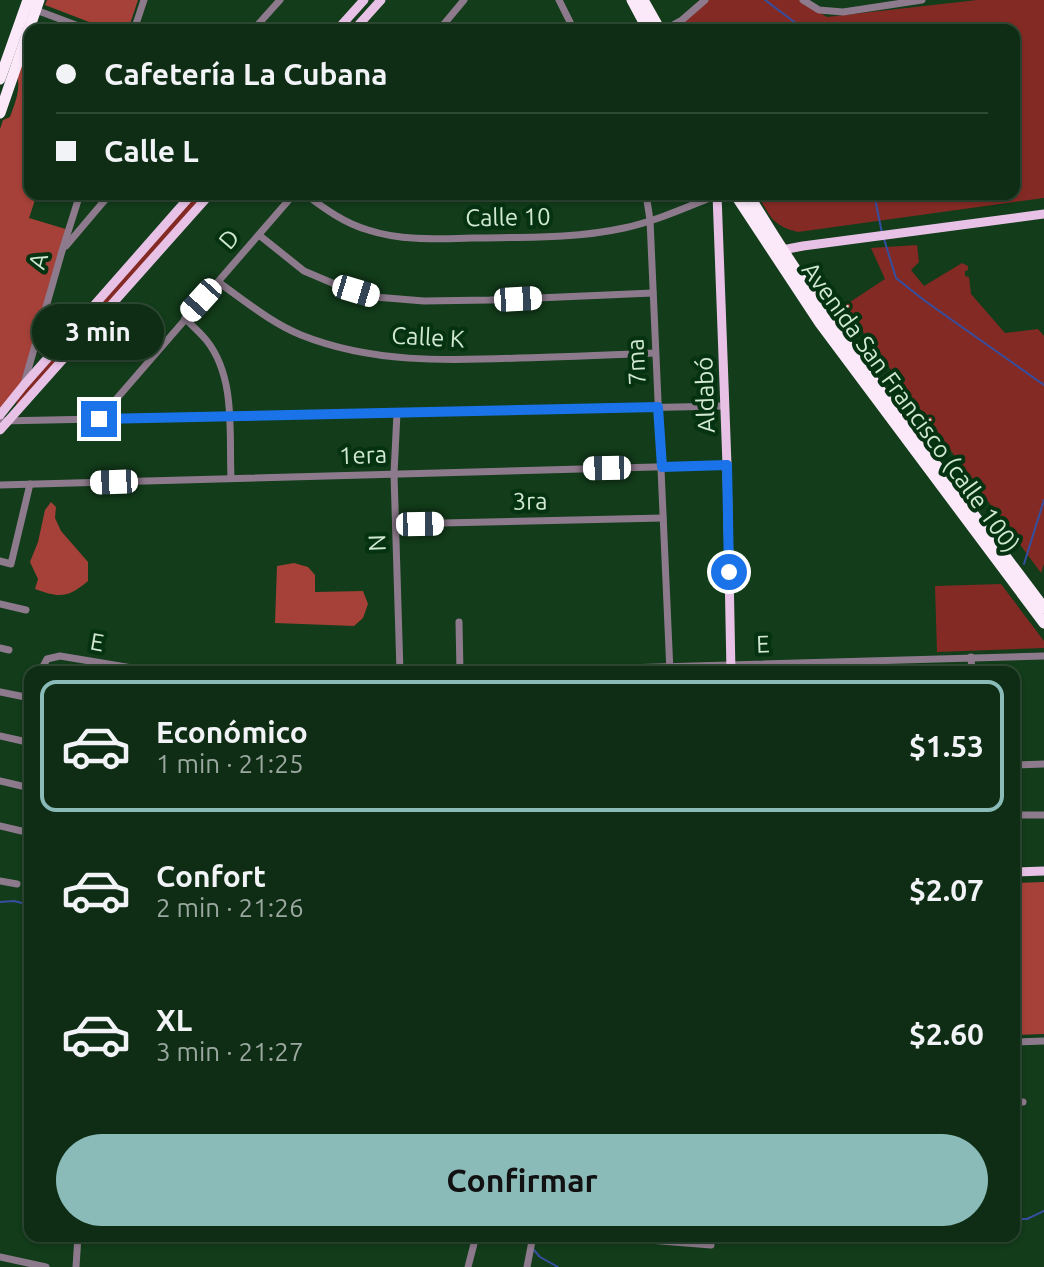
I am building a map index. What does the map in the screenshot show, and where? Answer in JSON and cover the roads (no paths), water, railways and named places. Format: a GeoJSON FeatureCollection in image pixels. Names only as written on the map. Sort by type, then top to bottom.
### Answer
{"type":"FeatureCollection","features":[{"type":"Feature","properties":{"kind":"highway"},"geometry":{"type":"LineString","coordinates":[[632,0],[645,24]]}},
{"type":"Feature","properties":{"kind":"highway"},"geometry":{"type":"LineString","coordinates":[[643,0],[658,24]]}},
{"type":"Feature","properties":{"kind":"highway"},"geometry":{"type":"LineString","coordinates":[[25,24],[34,3]]}},
{"type":"Feature","properties":{"kind":"highway"},"geometry":{"type":"LineString","coordinates":[[0,79],[24,27]]}},
{"type":"Feature","properties":{"kind":"highway"},"geometry":{"type":"LineString","coordinates":[[0,113],[15,49]]}},
{"type":"Feature","properties":{"kind":"highway"},"geometry":{"type":"LineString","coordinates":[[743,200],[778,252]]}},
{"type":"Feature","properties":{"kind":"highway"},"geometry":{"type":"LineString","coordinates":[[744,200],[773,235],[778,252]]}},
{"type":"Feature","properties":{"kind":"highway","name":"Avenida San Francisco (calle 100)"},"geometry":{"type":"LineString","coordinates":[[778,252],[794,267],[827,318],[1044,608]]}},
{"type":"Feature","properties":{"kind":"highway","name":"Avenida San Francisco (calle 100)"},"geometry":{"type":"LineString","coordinates":[[778,252],[828,335],[1044,623]]}},
{"type":"Feature","properties":{"kind":"main road"},"geometry":{"type":"LineString","coordinates":[[342,24],[364,0]]}},
{"type":"Feature","properties":{"kind":"main road"},"geometry":{"type":"LineString","coordinates":[[359,24],[381,0]]}},
{"type":"Feature","properties":{"kind":"main road"},"geometry":{"type":"LineString","coordinates":[[0,430],[9,412],[9,404],[24,385],[187,200]]}},
{"type":"Feature","properties":{"kind":"main road"},"geometry":{"type":"LineString","coordinates":[[6,417],[205,200]]}},
{"type":"Feature","properties":{"kind":"main road","name":"Aldabó"},"geometry":{"type":"LineString","coordinates":[[720,200],[731,666]]}},
{"type":"Feature","properties":{"kind":"main road"},"geometry":{"type":"LineString","coordinates":[[778,252],[1044,214]]}},
{"type":"Feature","properties":{"kind":"main road"},"geometry":{"type":"LineString","coordinates":[[773,235],[806,247]]}},
{"type":"Feature","properties":{"kind":"main road"},"geometry":{"type":"LineString","coordinates":[[794,267],[795,257],[806,247]]}},
{"type":"Feature","properties":{"kind":"main road"},"geometry":{"type":"LineString","coordinates":[[1020,872],[1044,871]]}},
{"type":"Feature","properties":{"kind":"street"},"geometry":{"type":"LineString","coordinates":[[136,24],[144,0]]}},
{"type":"Feature","properties":{"kind":"street"},"geometry":{"type":"LineString","coordinates":[[258,24],[280,0]]}},
{"type":"Feature","properties":{"kind":"street"},"geometry":{"type":"LineString","coordinates":[[444,24],[464,0]]}},
{"type":"Feature","properties":{"kind":"street"},"geometry":{"type":"LineString","coordinates":[[559,0],[571,24]]}},
{"type":"Feature","properties":{"kind":"street"},"geometry":{"type":"LineString","coordinates":[[674,24],[705,0]]}},
{"type":"Feature","properties":{"kind":"street"},"geometry":{"type":"LineString","coordinates":[[803,0],[819,10],[843,12],[922,0]]}},
{"type":"Feature","properties":{"kind":"street"},"geometry":{"type":"LineString","coordinates":[[34,3],[77,24]]}},
{"type":"Feature","properties":{"kind":"street","name":"A"},"geometry":{"type":"LineString","coordinates":[[24,385],[78,200]]}},
{"type":"Feature","properties":{"kind":"street"},"geometry":{"type":"LineString","coordinates":[[62,251],[105,200]]}},
{"type":"Feature","properties":{"kind":"street","name":"D"},"geometry":{"type":"LineString","coordinates":[[99,419],[289,200]]}},
{"type":"Feature","properties":{"kind":"street","name":"Calle 10"},"geometry":{"type":"LineString","coordinates":[[314,200],[349,223],[388,236],[412,238],[568,236],[628,227],[710,200]]}},
{"type":"Feature","properties":{"kind":"street","name":"7ma"},"geometry":{"type":"LineString","coordinates":[[647,200],[670,666]]}},
{"type":"Feature","properties":{"kind":"street"},"geometry":{"type":"LineString","coordinates":[[700,202],[715,200]]}},
{"type":"Feature","properties":{"kind":"street"},"geometry":{"type":"LineString","coordinates":[[259,235],[304,271],[375,297],[424,301],[653,293]]}},
{"type":"Feature","properties":{"kind":"street","name":"Calle K"},"geometry":{"type":"LineString","coordinates":[[218,282],[300,335],[390,357],[436,360],[655,353]]}},
{"type":"Feature","properties":{"kind":"street"},"geometry":{"type":"LineString","coordinates":[[185,318],[207,341],[226,381],[231,478]]}},
{"type":"Feature","properties":{"kind":"street"},"geometry":{"type":"LineString","coordinates":[[6,417],[99,419],[725,406]]}},
{"type":"Feature","properties":{"kind":"street","name":"N"},"geometry":{"type":"LineString","coordinates":[[397,413],[394,474],[400,666]]}},
{"type":"Feature","properties":{"kind":"street","name":"1era"},"geometry":{"type":"LineString","coordinates":[[0,485],[727,465]]}},
{"type":"Feature","properties":{"kind":"street"},"geometry":{"type":"LineString","coordinates":[[0,561],[11,564],[30,484]]}},
{"type":"Feature","properties":{"kind":"street","name":"3ra"},"geometry":{"type":"LineString","coordinates":[[397,524],[663,518]]}},
{"type":"Feature","properties":{"kind":"street"},"geometry":{"type":"LineString","coordinates":[[0,604],[26,610]]}},
{"type":"Feature","properties":{"kind":"street"},"geometry":{"type":"LineString","coordinates":[[459,622],[460,666]]}},
{"type":"Feature","properties":{"kind":"street","name":"E"},"geometry":{"type":"LineString","coordinates":[[43,666],[47,659],[60,656],[120,666]]}},
{"type":"Feature","properties":{"kind":"street","name":"E"},"geometry":{"type":"LineString","coordinates":[[775,666],[1044,656]]}},
{"type":"Feature","properties":{"kind":"street"},"geometry":{"type":"LineString","coordinates":[[971,657],[972,666]]}},
{"type":"Feature","properties":{"kind":"street"},"geometry":{"type":"LineString","coordinates":[[0,692],[24,697]]}},
{"type":"Feature","properties":{"kind":"street"},"geometry":{"type":"LineString","coordinates":[[0,736],[24,741]]}},
{"type":"Feature","properties":{"kind":"street"},"geometry":{"type":"LineString","coordinates":[[1020,765],[1044,764]]}},
{"type":"Feature","properties":{"kind":"street"},"geometry":{"type":"LineString","coordinates":[[0,781],[24,787]]}},
{"type":"Feature","properties":{"kind":"street"},"geometry":{"type":"LineString","coordinates":[[1020,815],[1044,815]]}},
{"type":"Feature","properties":{"kind":"street"},"geometry":{"type":"LineString","coordinates":[[0,826],[24,832]]}},
{"type":"Feature","properties":{"kind":"street"},"geometry":{"type":"LineString","coordinates":[[0,881],[17,884]]}},
{"type":"Feature","properties":{"kind":"street"},"geometry":{"type":"LineString","coordinates":[[1020,1042],[1044,1041]]}},
{"type":"Feature","properties":{"kind":"street"},"geometry":{"type":"LineString","coordinates":[[76,1267],[78,1242]]}},
{"type":"Feature","properties":{"kind":"street"},"geometry":{"type":"LineString","coordinates":[[468,1267],[474,1242]]}},
{"type":"Feature","properties":{"kind":"street"},"geometry":{"type":"LineString","coordinates":[[527,1267],[532,1242]]}},
{"type":"Feature","properties":{"kind":"street"},"geometry":{"type":"LineString","coordinates":[[674,1242],[711,1245]]}},
{"type":"Feature","properties":{"kind":"street"},"geometry":{"type":"LineString","coordinates":[[0,1257],[46,1267]]}},
{"type":"Feature","properties":{"kind":"waterway"},"geometry":{"type":"LineString","coordinates":[[765,0],[797,24]]}},
{"type":"Feature","properties":{"kind":"waterway"},"geometry":{"type":"LineString","coordinates":[[875,200],[882,233]]}},
{"type":"Feature","properties":{"kind":"waterway"},"geometry":{"type":"LineString","coordinates":[[884,239],[896,278],[1044,385]]}},
{"type":"Feature","properties":{"kind":"waterway"},"geometry":{"type":"LineString","coordinates":[[1024,564],[1044,500]]}},
{"type":"Feature","properties":{"kind":"waterway"},"geometry":{"type":"LineString","coordinates":[[0,902],[24,904]]}},
{"type":"Feature","properties":{"kind":"waterway"},"geometry":{"type":"LineString","coordinates":[[1020,1219],[1044,1211]]}},
{"type":"Feature","properties":{"kind":"waterway"},"geometry":{"type":"LineString","coordinates":[[533,1249],[540,1257],[558,1267]]}}]}
